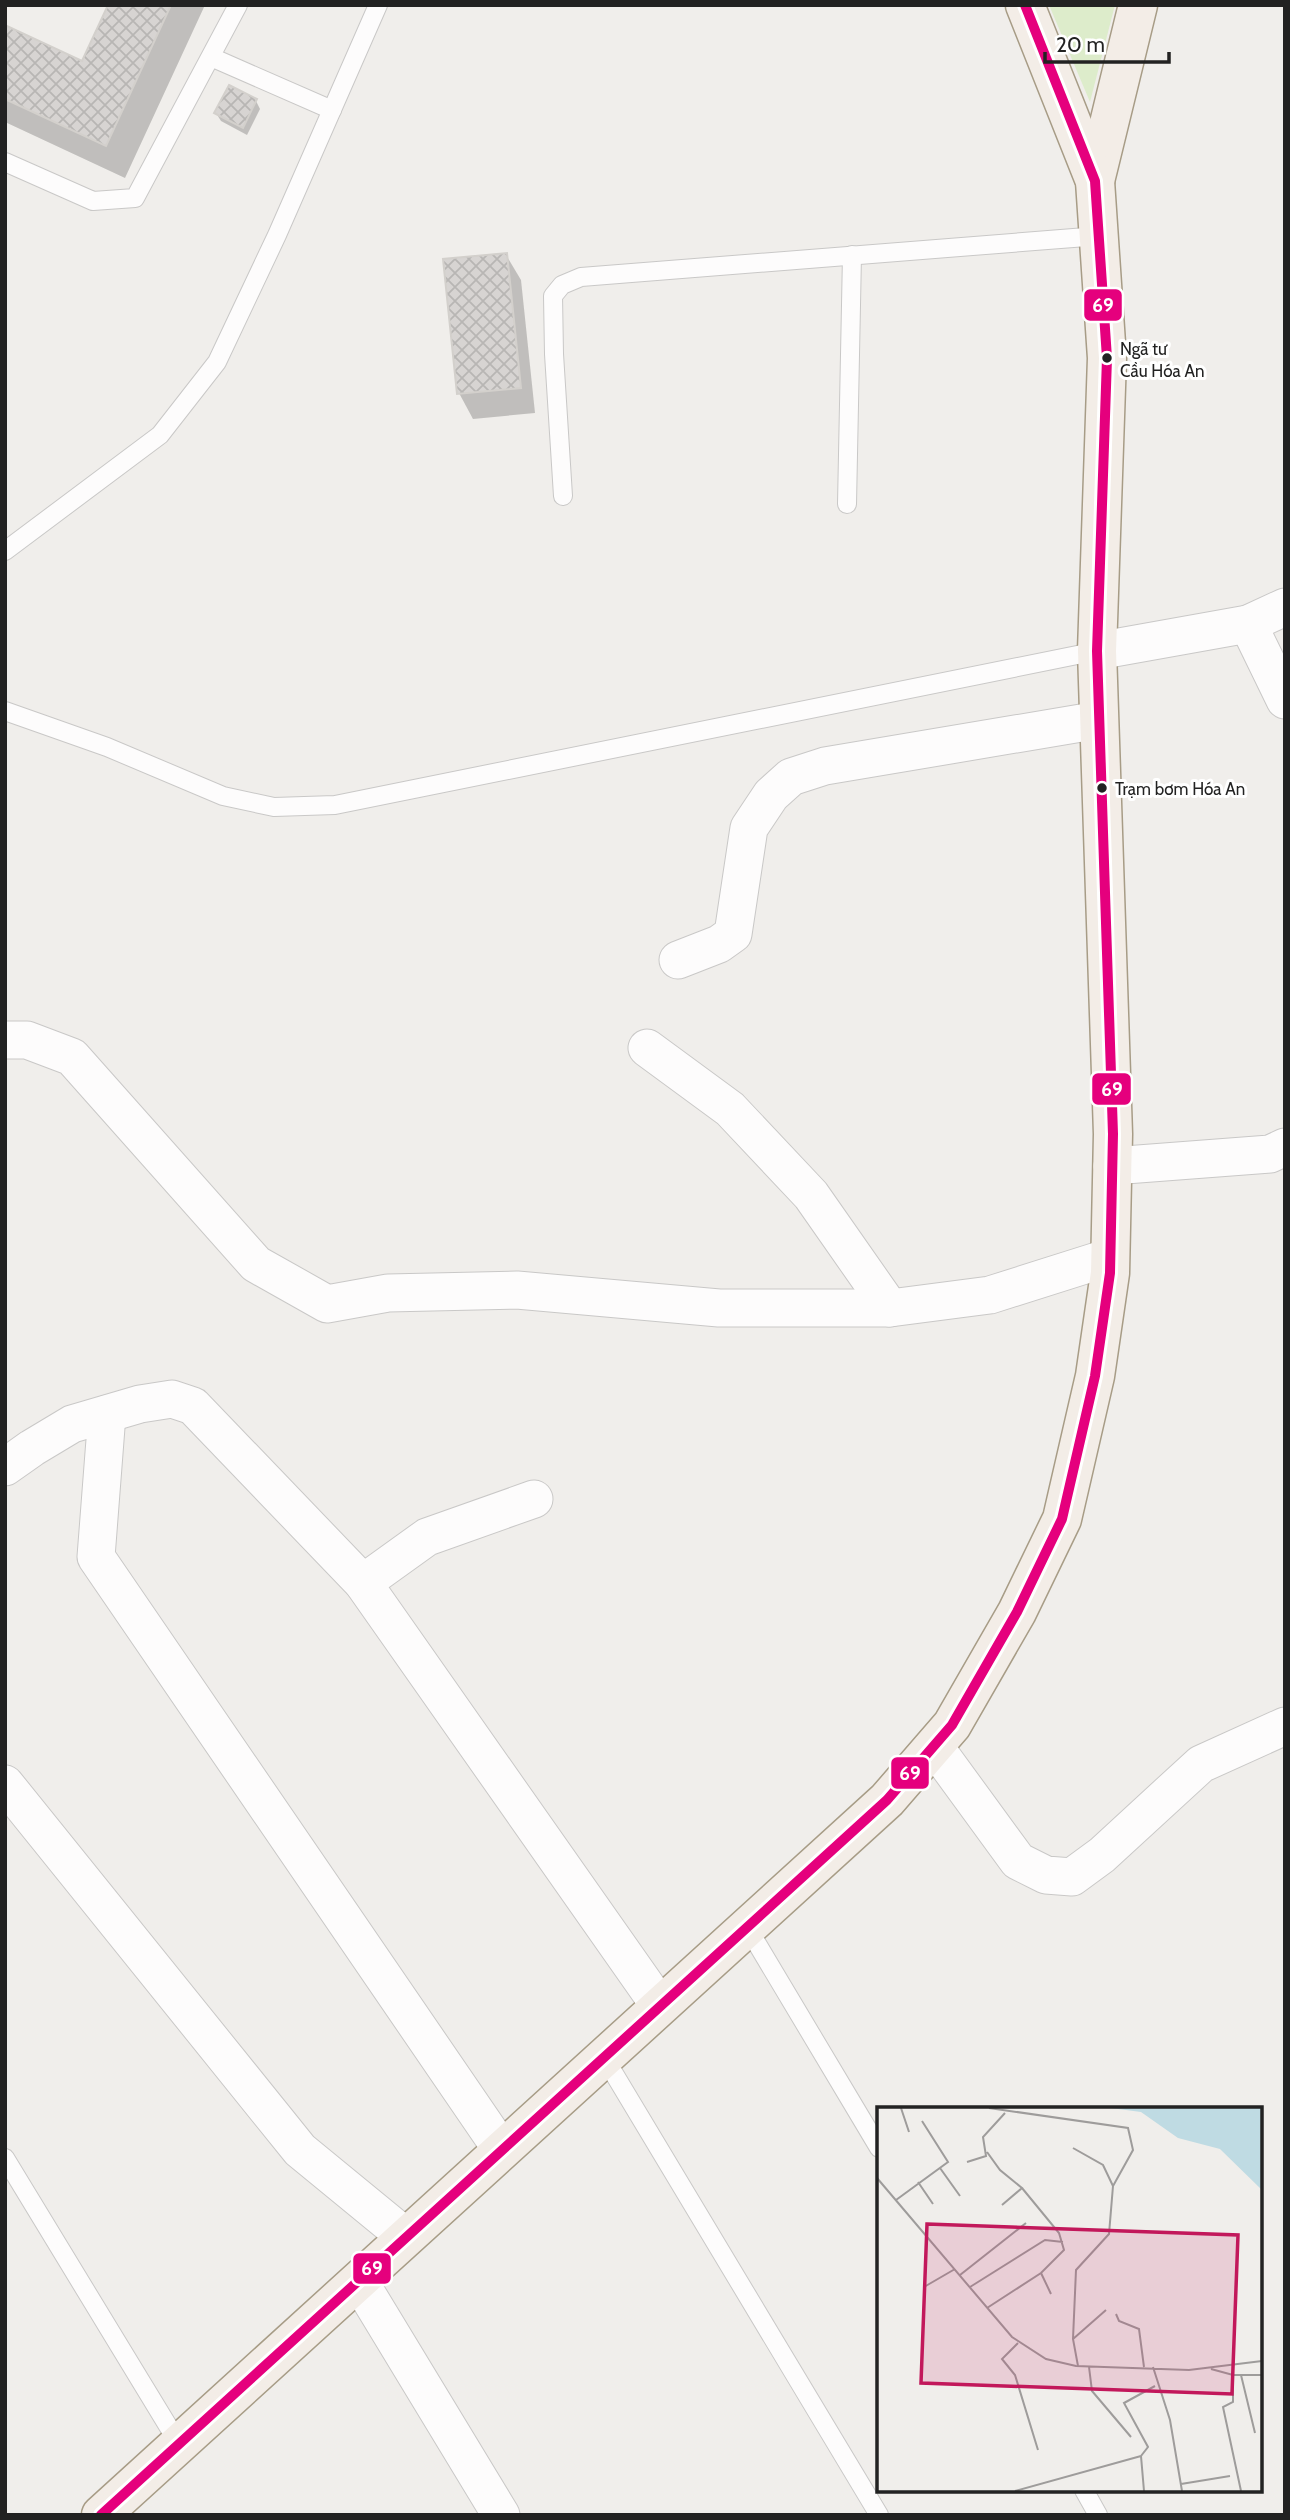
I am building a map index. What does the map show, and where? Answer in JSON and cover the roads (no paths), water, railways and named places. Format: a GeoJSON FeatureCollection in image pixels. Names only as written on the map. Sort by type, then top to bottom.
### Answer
{"type":"FeatureCollection","features":[{"type":"Feature","properties":{"kind":"main road"},"geometry":{"type":"LineString","coordinates":[[101,2515],[887,1800],[952,1725],[1017,1612],[1062,1519],[1095,1376],[1110,1273],[1113,1121],[1097,651],[1107,358],[1095,181],[1025,5]]}},
{"type":"Feature","properties":{"kind":"main road"},"geometry":{"type":"LineString","coordinates":[[1095,181],[1138,5]]}},
{"type":"Feature","properties":{"kind":"street"},"geometry":{"type":"LineString","coordinates":[[1097,651],[1248,624],[1285,607]]}},
{"type":"Feature","properties":{"kind":"street"},"geometry":{"type":"LineString","coordinates":[[1248,624],[1285,700]]}},
{"type":"Feature","properties":{"kind":"street"},"geometry":{"type":"LineString","coordinates":[[678,960],[719,944],[733,934],[749,828],[771,795],[791,777],[825,766],[1099,720]]}},
{"type":"Feature","properties":{"kind":"street"},"geometry":{"type":"LineString","coordinates":[[5,1040],[27,1040],[72,1057],[256,1264],[327,1304],[388,1293],[517,1290],[719,1308],[890,1308],[990,1296],[1110,1257]]}},
{"type":"Feature","properties":{"kind":"street"},"geometry":{"type":"LineString","coordinates":[[647,1048],[730,1109],[785,1166],[811,1195],[890,1308]]}},
{"type":"Feature","properties":{"kind":"street"},"geometry":{"type":"LineString","coordinates":[[1112,1166],[1270,1154],[1285,1147]]}},
{"type":"Feature","properties":{"kind":"street"},"geometry":{"type":"LineString","coordinates":[[5,1467],[72,1424],[139,1404],[172,1399],[194,1406],[363,1583],[660,2006]]}},
{"type":"Feature","properties":{"kind":"street"},"geometry":{"type":"LineString","coordinates":[[107,1414],[96,1557],[502,2150]]}},
{"type":"Feature","properties":{"kind":"street"},"geometry":{"type":"LineString","coordinates":[[363,1583],[426,1538],[534,1499]]}},
{"type":"Feature","properties":{"kind":"street"},"geometry":{"type":"LineString","coordinates":[[934,1746],[1018,1861],[1046,1875],[1072,1877],[1102,1855],[1200,1763],[1285,1726]]}},
{"type":"Feature","properties":{"kind":"street"},"geometry":{"type":"LineString","coordinates":[[5,1784],[300,2150],[406,2237]]}},
{"type":"Feature","properties":{"kind":"street"},"geometry":{"type":"LineString","coordinates":[[359,2281],[501,2515]]}},
{"type":"Feature","properties":{"kind":"lane"},"geometry":{"type":"LineString","coordinates":[[5,162],[93,201],[135,198],[238,5]]}},
{"type":"Feature","properties":{"kind":"lane"},"geometry":{"type":"LineString","coordinates":[[5,551],[160,435],[217,362],[277,235],[378,5]]}},
{"type":"Feature","properties":{"kind":"lane"},"geometry":{"type":"LineString","coordinates":[[211,57],[332,110]]}},
{"type":"Feature","properties":{"kind":"lane"},"geometry":{"type":"LineString","coordinates":[[563,496],[553,296],[562,285],[581,277],[1099,236]]}},
{"type":"Feature","properties":{"kind":"lane"},"geometry":{"type":"LineString","coordinates":[[847,504],[852,255]]}},
{"type":"Feature","properties":{"kind":"lane"},"geometry":{"type":"LineString","coordinates":[[5,711],[107,747],[223,796],[274,807],[335,805],[1097,651]]}},
{"type":"Feature","properties":{"kind":"lane"},"geometry":{"type":"LineString","coordinates":[[747,1927],[877,2145]]}},
{"type":"Feature","properties":{"kind":"lane"},"geometry":{"type":"LineString","coordinates":[[604,2057],[879,2515]]}},
{"type":"Feature","properties":{"kind":"lane"},"geometry":{"type":"LineString","coordinates":[[5,2158],[179,2444]]}},
{"type":"Feature","properties":{"kind":"lane"},"geometry":{"type":"LineString","coordinates":[[1085,2492],[1098,2515]]}},
{"type":"Feature","properties":{"kind":"place","name":"Ngã tư Cầu Hóa An"},"geometry":{"type":"Point","coordinates":[1107,358]}},
{"type":"Feature","properties":{"kind":"place","name":"Trạm bơm Hóa An"},"geometry":{"type":"Point","coordinates":[1102,788]}}]}
